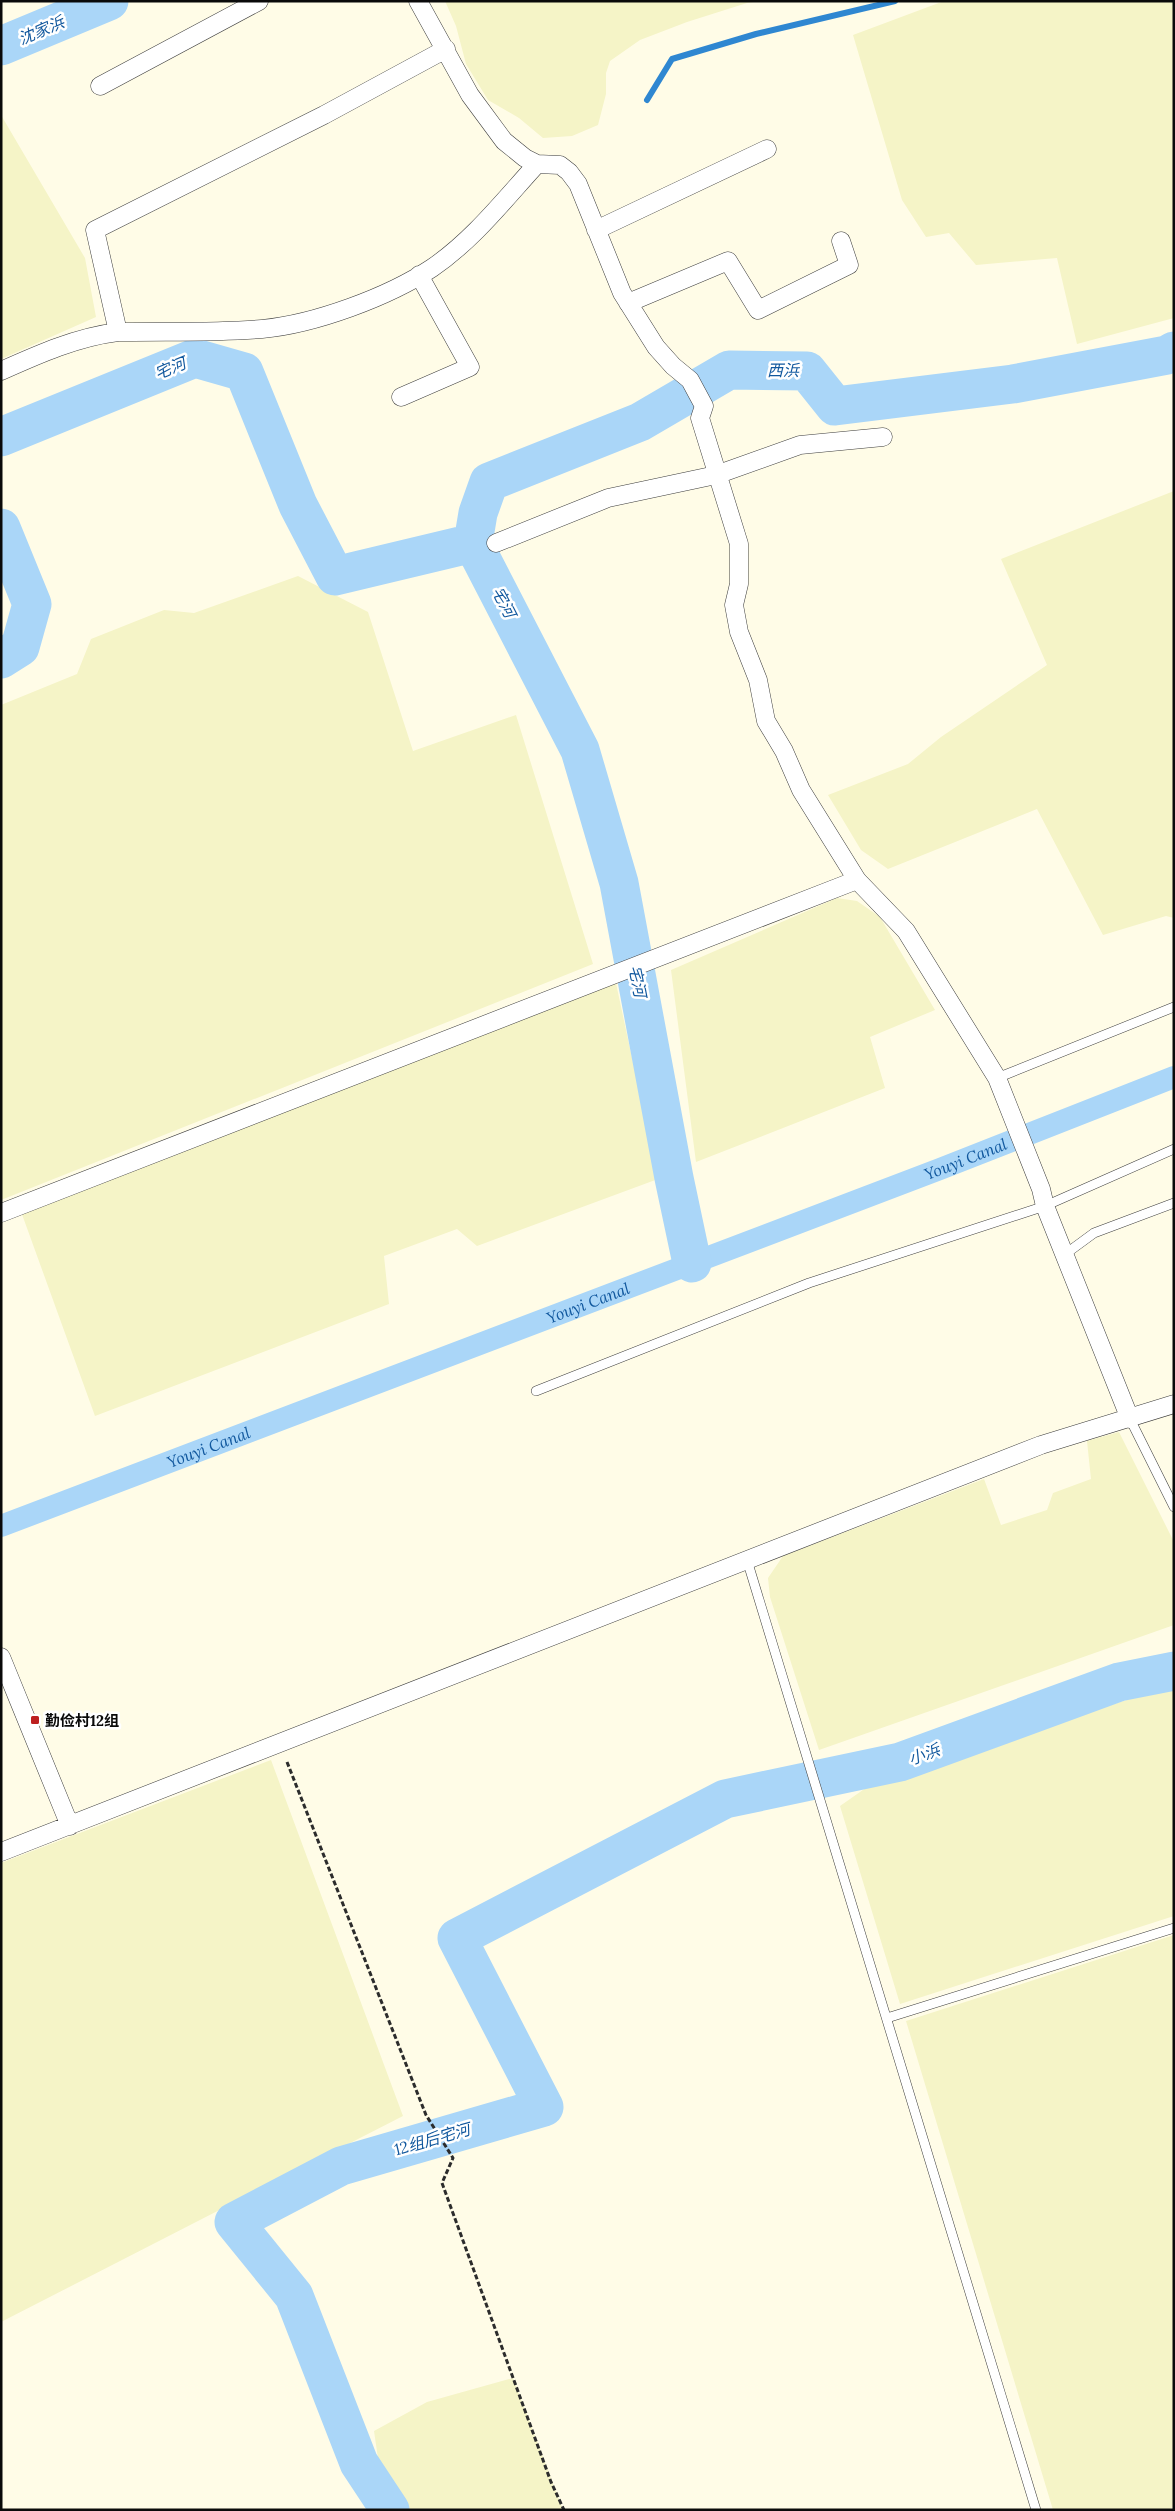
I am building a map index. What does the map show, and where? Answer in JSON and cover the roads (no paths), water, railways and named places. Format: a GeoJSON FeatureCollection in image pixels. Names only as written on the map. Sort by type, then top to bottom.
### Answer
{"type":"FeatureCollection","features":[{"type":"Feature","properties":{"kind":"street"},"geometry":{"type":"LineString","coordinates":[[100,86],[259,1]]}},
{"type":"Feature","properties":{"kind":"street"},"geometry":{"type":"LineString","coordinates":[[418,1],[470,95],[504,141],[525,158],[537,164],[560,165],[569,172],[578,184],[622,293],[656,347],[694,387],[704,406],[700,418],[738,544],[740,568],[734,605],[735,614],[739,632],[758,680],[766,721],[784,751],[801,790],[857,880],[906,931],[997,1078],[1041,1189],[1045,1206],[1064,1255],[1130,1419]]}},
{"type":"Feature","properties":{"kind":"street"},"geometry":{"type":"LineString","coordinates":[[118,332],[95,230],[324,115],[446,49]]}},
{"type":"Feature","properties":{"kind":"street"},"geometry":{"type":"LineString","coordinates":[[596,230],[767,149]]}},
{"type":"Feature","properties":{"kind":"street"},"geometry":{"type":"LineString","coordinates":[[1,371],[44,352],[94,335],[118,332],[263,329],[309,321],[397,289],[471,236],[537,164]]}},
{"type":"Feature","properties":{"kind":"street"},"geometry":{"type":"LineString","coordinates":[[628,303],[728,261],[758,310],[849,264],[841,241]]}},
{"type":"Feature","properties":{"kind":"street"},"geometry":{"type":"LineString","coordinates":[[401,397],[470,367],[419,275]]}},
{"type":"Feature","properties":{"kind":"street"},"geometry":{"type":"LineString","coordinates":[[496,543],[608,498],[716,475],[800,445],[883,437]]}},
{"type":"Feature","properties":{"kind":"street"},"geometry":{"type":"LineString","coordinates":[[1,1213],[857,880]]}},
{"type":"Feature","properties":{"kind":"street"},"geometry":{"type":"LineString","coordinates":[[1,1852],[1041,1445],[1174,1404]]}},
{"type":"Feature","properties":{"kind":"street"},"geometry":{"type":"LineString","coordinates":[[1,1657],[70,1826]]}},
{"type":"Feature","properties":{"kind":"lane"},"geometry":{"type":"LineString","coordinates":[[997,1078],[1174,1007]]}},
{"type":"Feature","properties":{"kind":"lane"},"geometry":{"type":"LineString","coordinates":[[536,1391],[809,1283],[1045,1206],[1174,1150]]}},
{"type":"Feature","properties":{"kind":"lane"},"geometry":{"type":"LineString","coordinates":[[1064,1255],[1094,1233],[1174,1203]]}},
{"type":"Feature","properties":{"kind":"lane"},"geometry":{"type":"LineString","coordinates":[[1130,1419],[1174,1507]]}},
{"type":"Feature","properties":{"kind":"lane"},"geometry":{"type":"LineString","coordinates":[[747,1560],[1036,2510]]}},
{"type":"Feature","properties":{"kind":"lane"},"geometry":{"type":"LineString","coordinates":[[886,2018],[1174,1928]]}},
{"type":"Feature","properties":{"kind":"waterway","name":"沈家浜"},"geometry":{"type":"LineString","coordinates":[[1,46],[109,1]]}},
{"type":"Feature","properties":{"kind":"waterway"},"geometry":{"type":"LineString","coordinates":[[647,100],[672,59],[756,34],[895,1]]}},
{"type":"Feature","properties":{"kind":"waterway","name":"西浜"},"geometry":{"type":"LineString","coordinates":[[473,543],[478,513],[489,482],[640,422],[729,370],[807,371],[835,406],[1013,384],[1167,355],[1174,351]]}},
{"type":"Feature","properties":{"kind":"waterway","name":"宅河"},"geometry":{"type":"LineString","coordinates":[[1,437],[195,358],[244,372],[298,505],[335,576],[473,543],[580,750],[619,883],[674,1178],[692,1263]]}},
{"type":"Feature","properties":{"kind":"waterway","name":"宅河"},"geometry":{"type":"LineString","coordinates":[[1,528],[32,604],[20,647],[1,659]]}},
{"type":"Feature","properties":{"kind":"waterway","name":"Youyi Canal"},"geometry":{"type":"LineString","coordinates":[[1,1526],[940,1169],[1174,1077]]}},
{"type":"Feature","properties":{"kind":"waterway","name":"12组后宅河"},"geometry":{"type":"LineString","coordinates":[[390,2510],[359,2463],[294,2296],[234,2222],[341,2166],[544,2107],[457,1938],[725,1799],[900,1762],[1119,1682],[1174,1671]]}},
{"type":"Feature","properties":{"kind":"place","name":"勤俭村12组"},"geometry":{"type":"Point","coordinates":[35,1720]}},
{"type":"Feature","properties":{"kind":"water label","name":"小浜"},"geometry":{"type":"Point","coordinates":[924,1754]}}]}
